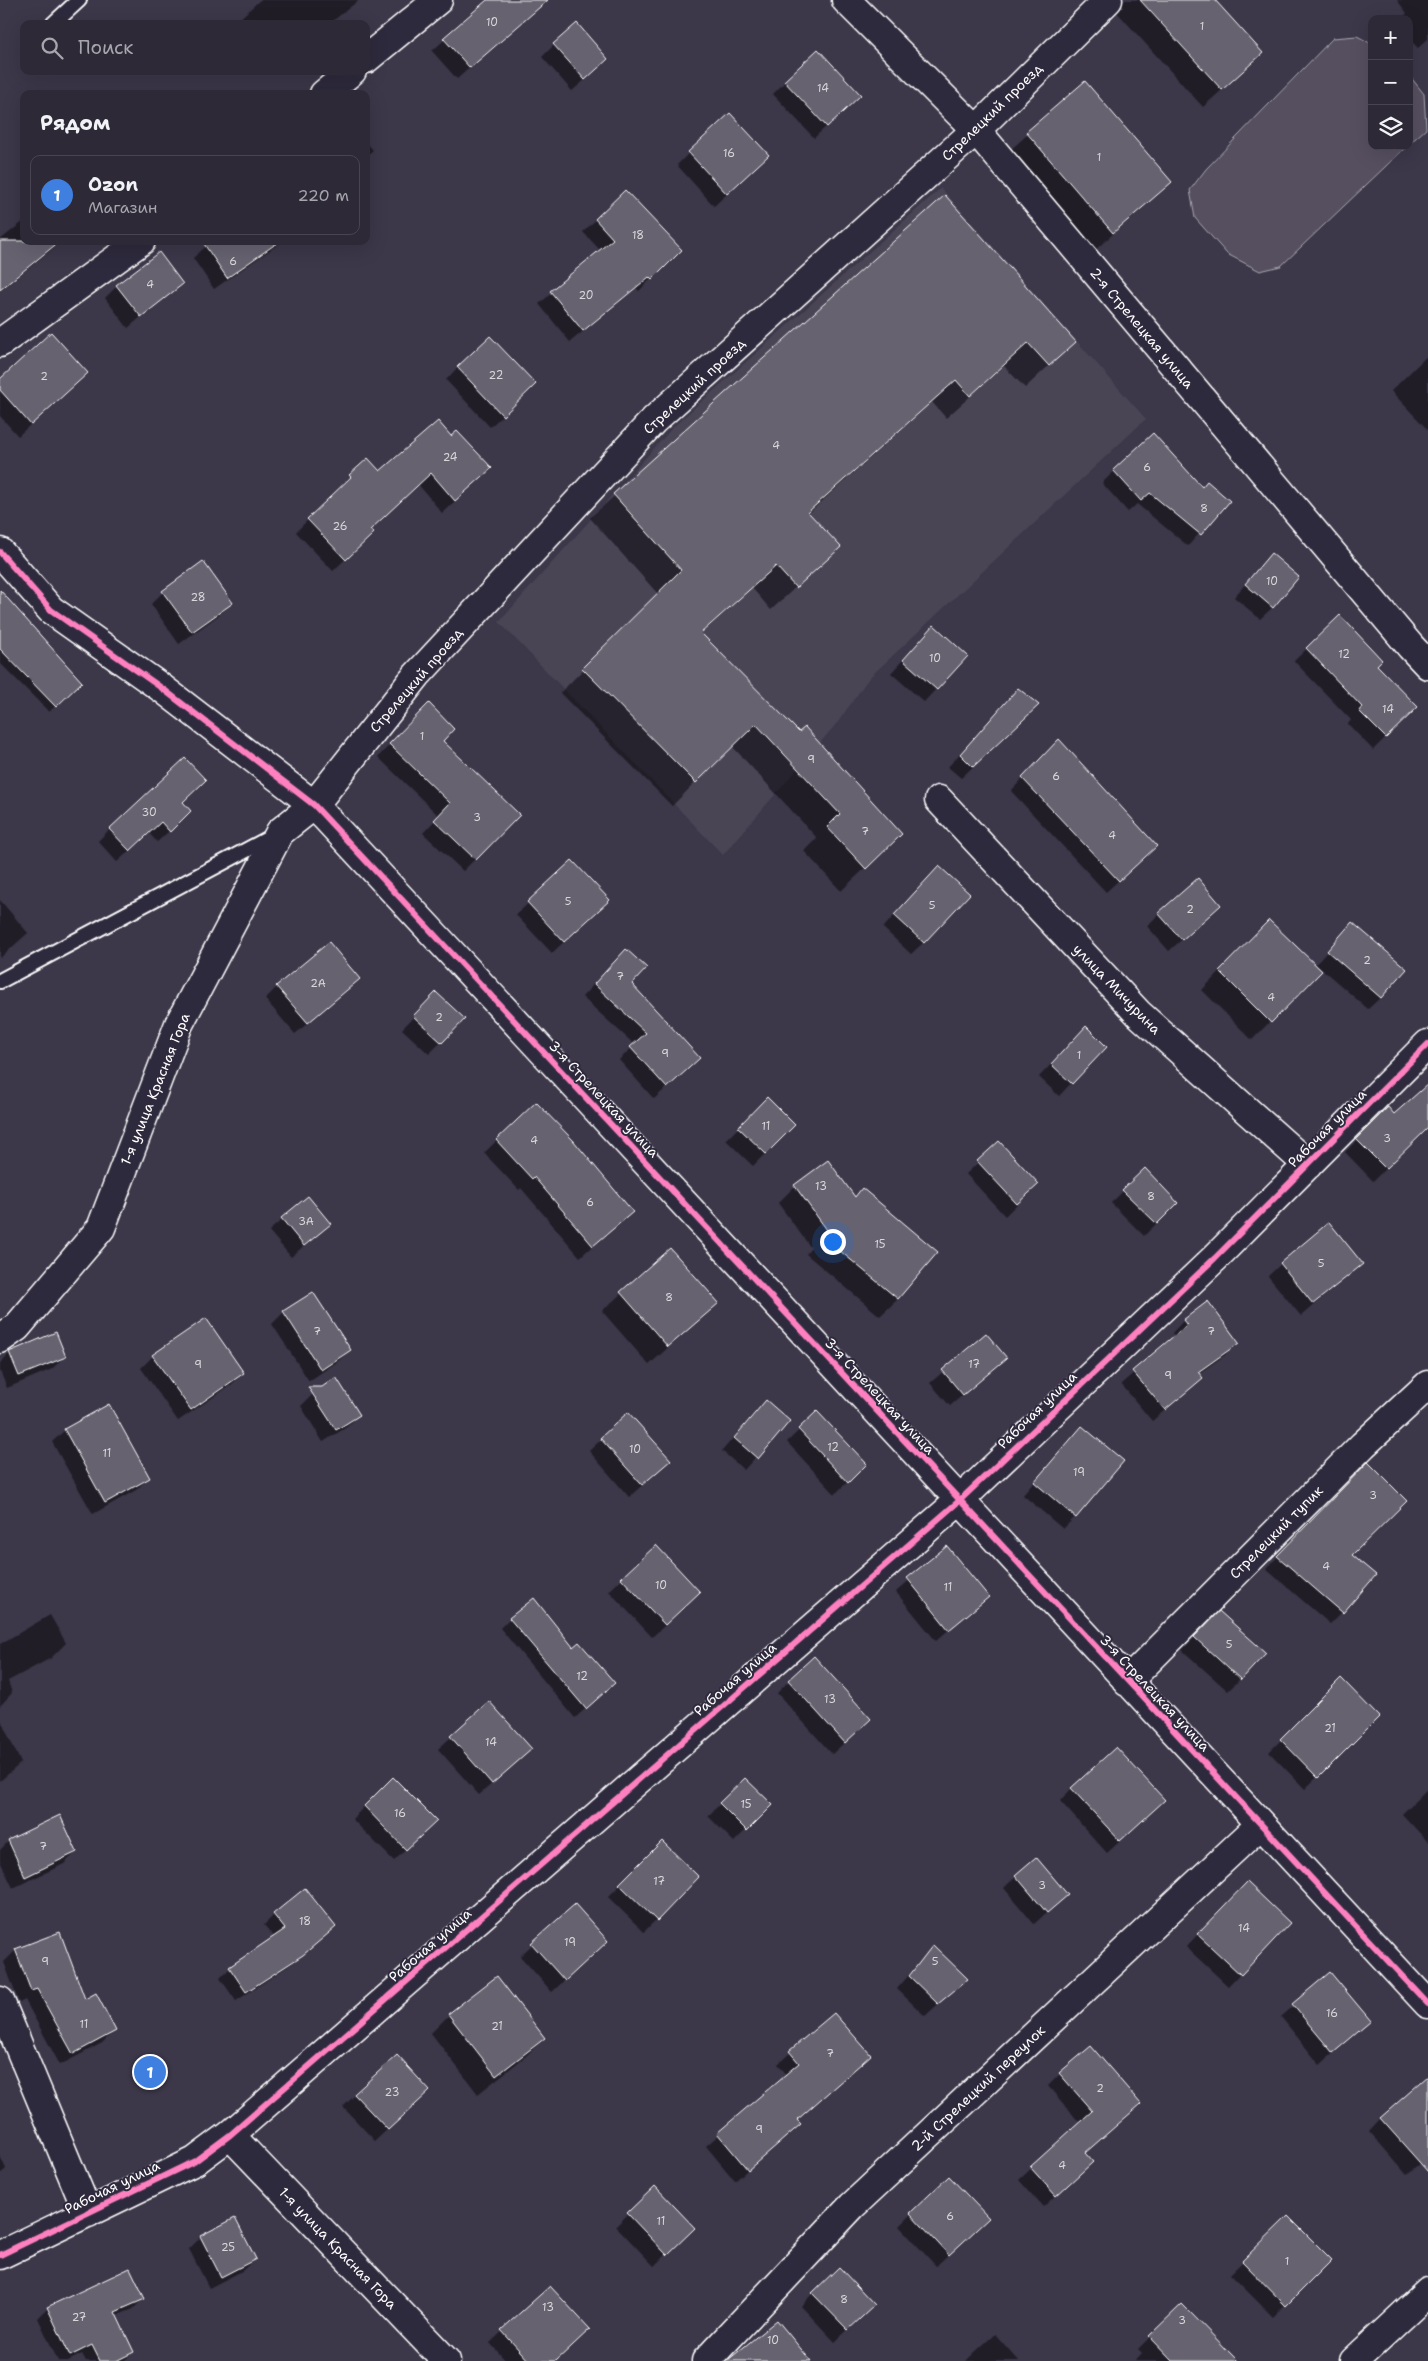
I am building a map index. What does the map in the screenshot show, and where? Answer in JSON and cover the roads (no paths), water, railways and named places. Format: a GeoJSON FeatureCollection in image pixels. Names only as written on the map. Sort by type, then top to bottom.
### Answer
{"type":"FeatureCollection","features":[{"type":"Feature","properties":{"kind":"street"},"geometry":{"type":"LineString","coordinates":[[370,56],[438,0]]}},
{"type":"Feature","properties":{"kind":"street","name":"2-я Стрелецкая улица"},"geometry":{"type":"LineString","coordinates":[[846,0],[976,130],[1404,640],[1428,665]]}},
{"type":"Feature","properties":{"kind":"street","name":"Стрелецкий проезд"},"geometry":{"type":"LineString","coordinates":[[314,805],[417,675],[654,420],[976,130],[1108,0]]}},
{"type":"Feature","properties":{"kind":"street"},"geometry":{"type":"LineString","coordinates":[[329,90],[347,75]]}},
{"type":"Feature","properties":{"kind":"street"},"geometry":{"type":"LineString","coordinates":[[0,343],[135,245]]}},
{"type":"Feature","properties":{"kind":"street","name":"3-я Стрелецкая улица"},"geometry":{"type":"LineString","coordinates":[[0,552],[51,610],[163,689],[314,805],[1428,2004]]}},
{"type":"Feature","properties":{"kind":"street","name":"улица Мичурина"},"geometry":{"type":"LineString","coordinates":[[939,800],[1139,1014],[1308,1165]]}},
{"type":"Feature","properties":{"kind":"street","name":"1-я улица Красная Гора"},"geometry":{"type":"LineString","coordinates":[[0,1339],[18,1327],[101,1228],[179,1024],[280,832],[314,805]]}},
{"type":"Feature","properties":{"kind":"street","name":"Рабочая улица"},"geometry":{"type":"LineString","coordinates":[[0,2255],[195,2161],[230,2135],[960,1501],[1215,1258],[1428,1044]]}},
{"type":"Feature","properties":{"kind":"street","name":"Стрелецкий тупик"},"geometry":{"type":"LineString","coordinates":[[1127,1682],[1356,1452],[1428,1385]]}},
{"type":"Feature","properties":{"kind":"street","name":"2-й Стрелецкий переулок"},"geometry":{"type":"LineString","coordinates":[[706,2361],[852,2206],[1260,1825]]}},
{"type":"Feature","properties":{"kind":"street"},"geometry":{"type":"LineString","coordinates":[[0,2001],[88,2213]]}},
{"type":"Feature","properties":{"kind":"street","name":"1-я улица Красная Гора"},"geometry":{"type":"LineString","coordinates":[[230,2135],[446,2361]]}},
{"type":"Feature","properties":{"kind":"street"},"geometry":{"type":"LineString","coordinates":[[1354,2361],[1428,2292]]}},
{"type":"Feature","properties":{"kind":"lane"},"geometry":{"type":"LineString","coordinates":[[57,20],[79,0]]}},
{"type":"Feature","properties":{"kind":"lane"},"geometry":{"type":"LineString","coordinates":[[0,981],[280,832]]}},
{"type":"Feature","properties":{"kind":"place","name":"Ozon"},"geometry":{"type":"Point","coordinates":[150,2072]}}]}
